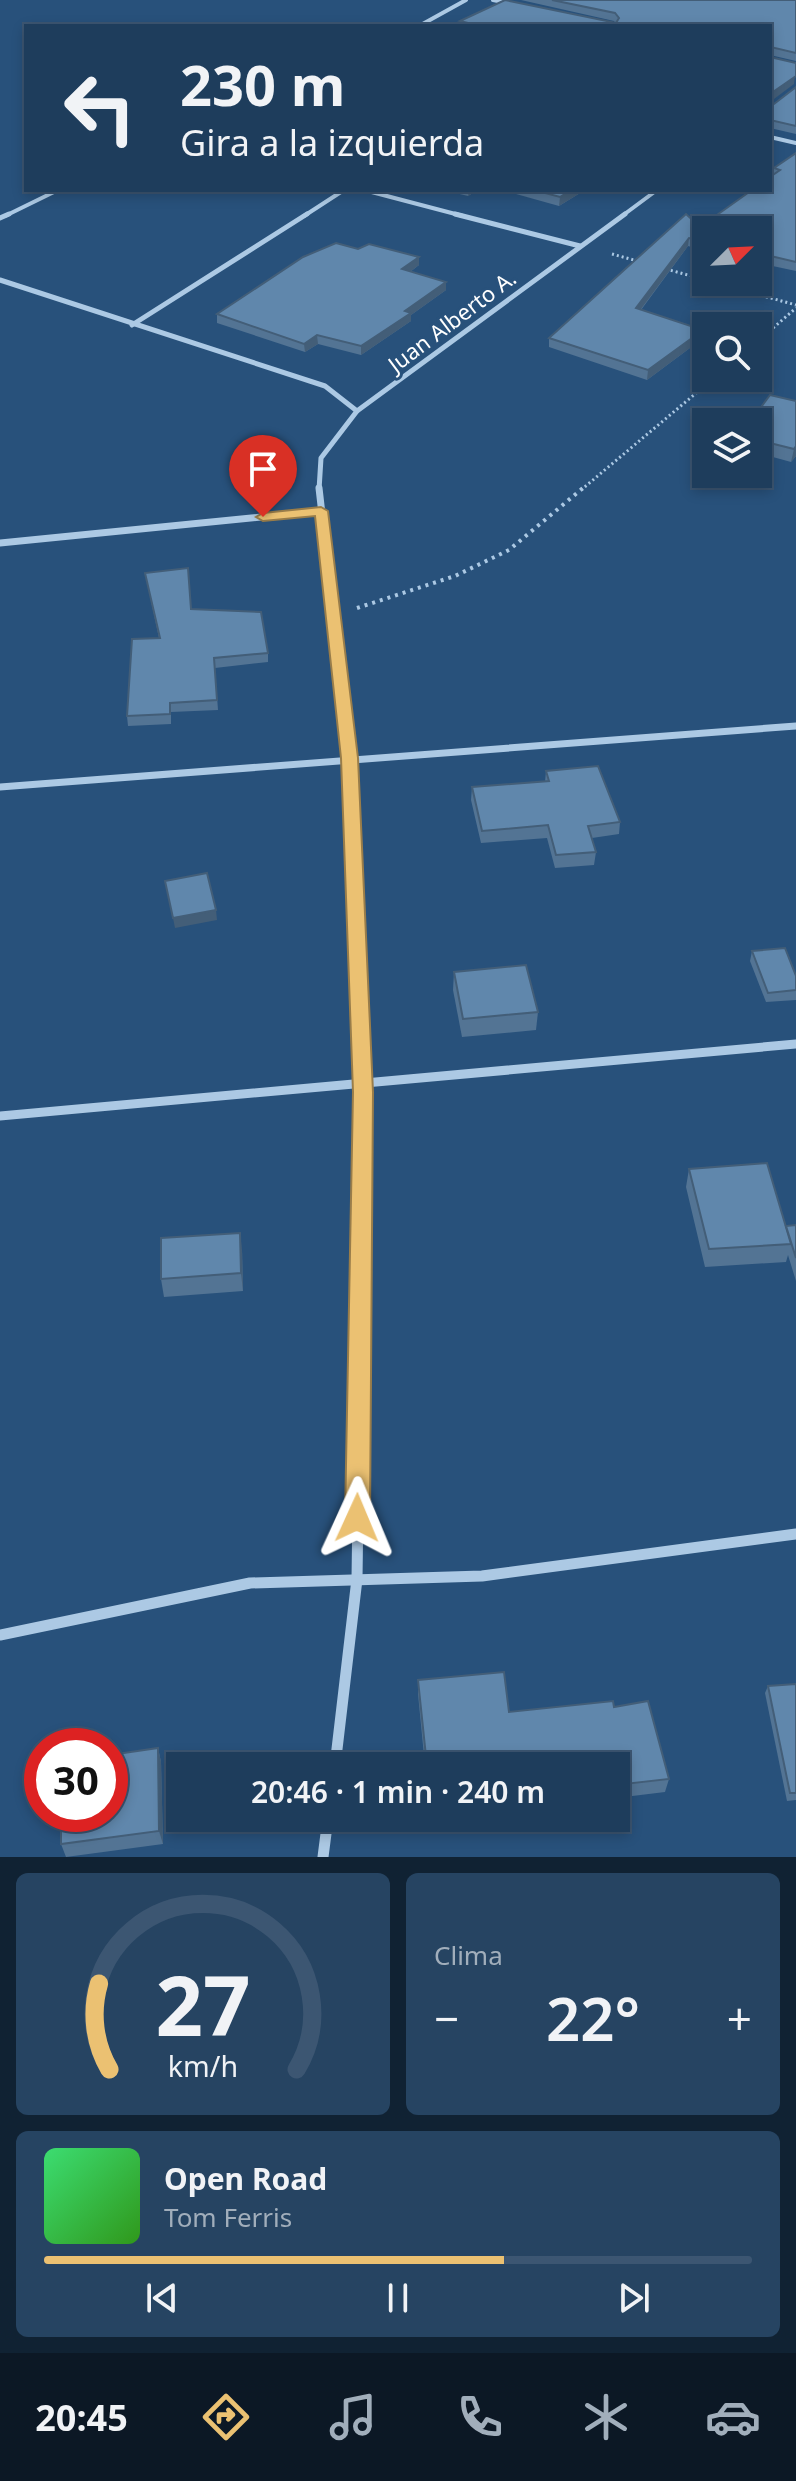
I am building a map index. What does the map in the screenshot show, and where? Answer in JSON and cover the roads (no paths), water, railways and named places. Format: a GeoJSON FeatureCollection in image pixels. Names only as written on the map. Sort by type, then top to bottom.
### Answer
{"type":"FeatureCollection","features":[{"type":"Feature","properties":{"kind":"street"},"geometry":{"type":"LineString","coordinates":[[423,24],[466,0]]}},
{"type":"Feature","properties":{"kind":"street"},"geometry":{"type":"LineString","coordinates":[[493,0],[523,6]]}},
{"type":"Feature","properties":{"kind":"street"},"geometry":{"type":"LineString","coordinates":[[772,137],[796,143]]}},
{"type":"Feature","properties":{"kind":"street"},"geometry":{"type":"LineString","coordinates":[[0,218],[54,192]]}},
{"type":"Feature","properties":{"kind":"street"},"geometry":{"type":"LineString","coordinates":[[132,325],[341,192]]}},
{"type":"Feature","properties":{"kind":"street"},"geometry":{"type":"LineString","coordinates":[[372,192],[580,246]]}},
{"type":"Feature","properties":{"kind":"street","name":"Juan Alberto A."},"geometry":{"type":"LineString","coordinates":[[337,1752],[357,1579],[362,1081],[350,758],[321,511],[318,479],[321,458],[357,411],[654,192]]}},
{"type":"Feature","properties":{"kind":"street"},"geometry":{"type":"LineString","coordinates":[[0,280],[325,386],[357,411]]}},
{"type":"Feature","properties":{"kind":"street"},"geometry":{"type":"LineString","coordinates":[[0,543],[321,511]]}},
{"type":"Feature","properties":{"kind":"street"},"geometry":{"type":"LineString","coordinates":[[0,787],[796,726]]}},
{"type":"Feature","properties":{"kind":"street"},"geometry":{"type":"LineString","coordinates":[[0,1116],[796,1044]]}},
{"type":"Feature","properties":{"kind":"street"},"geometry":{"type":"LineString","coordinates":[[0,1635],[250,1583],[482,1576],[796,1534]]}},
{"type":"Feature","properties":{"kind":"street"},"geometry":{"type":"LineString","coordinates":[[323,1857],[326,1832]]}}]}
